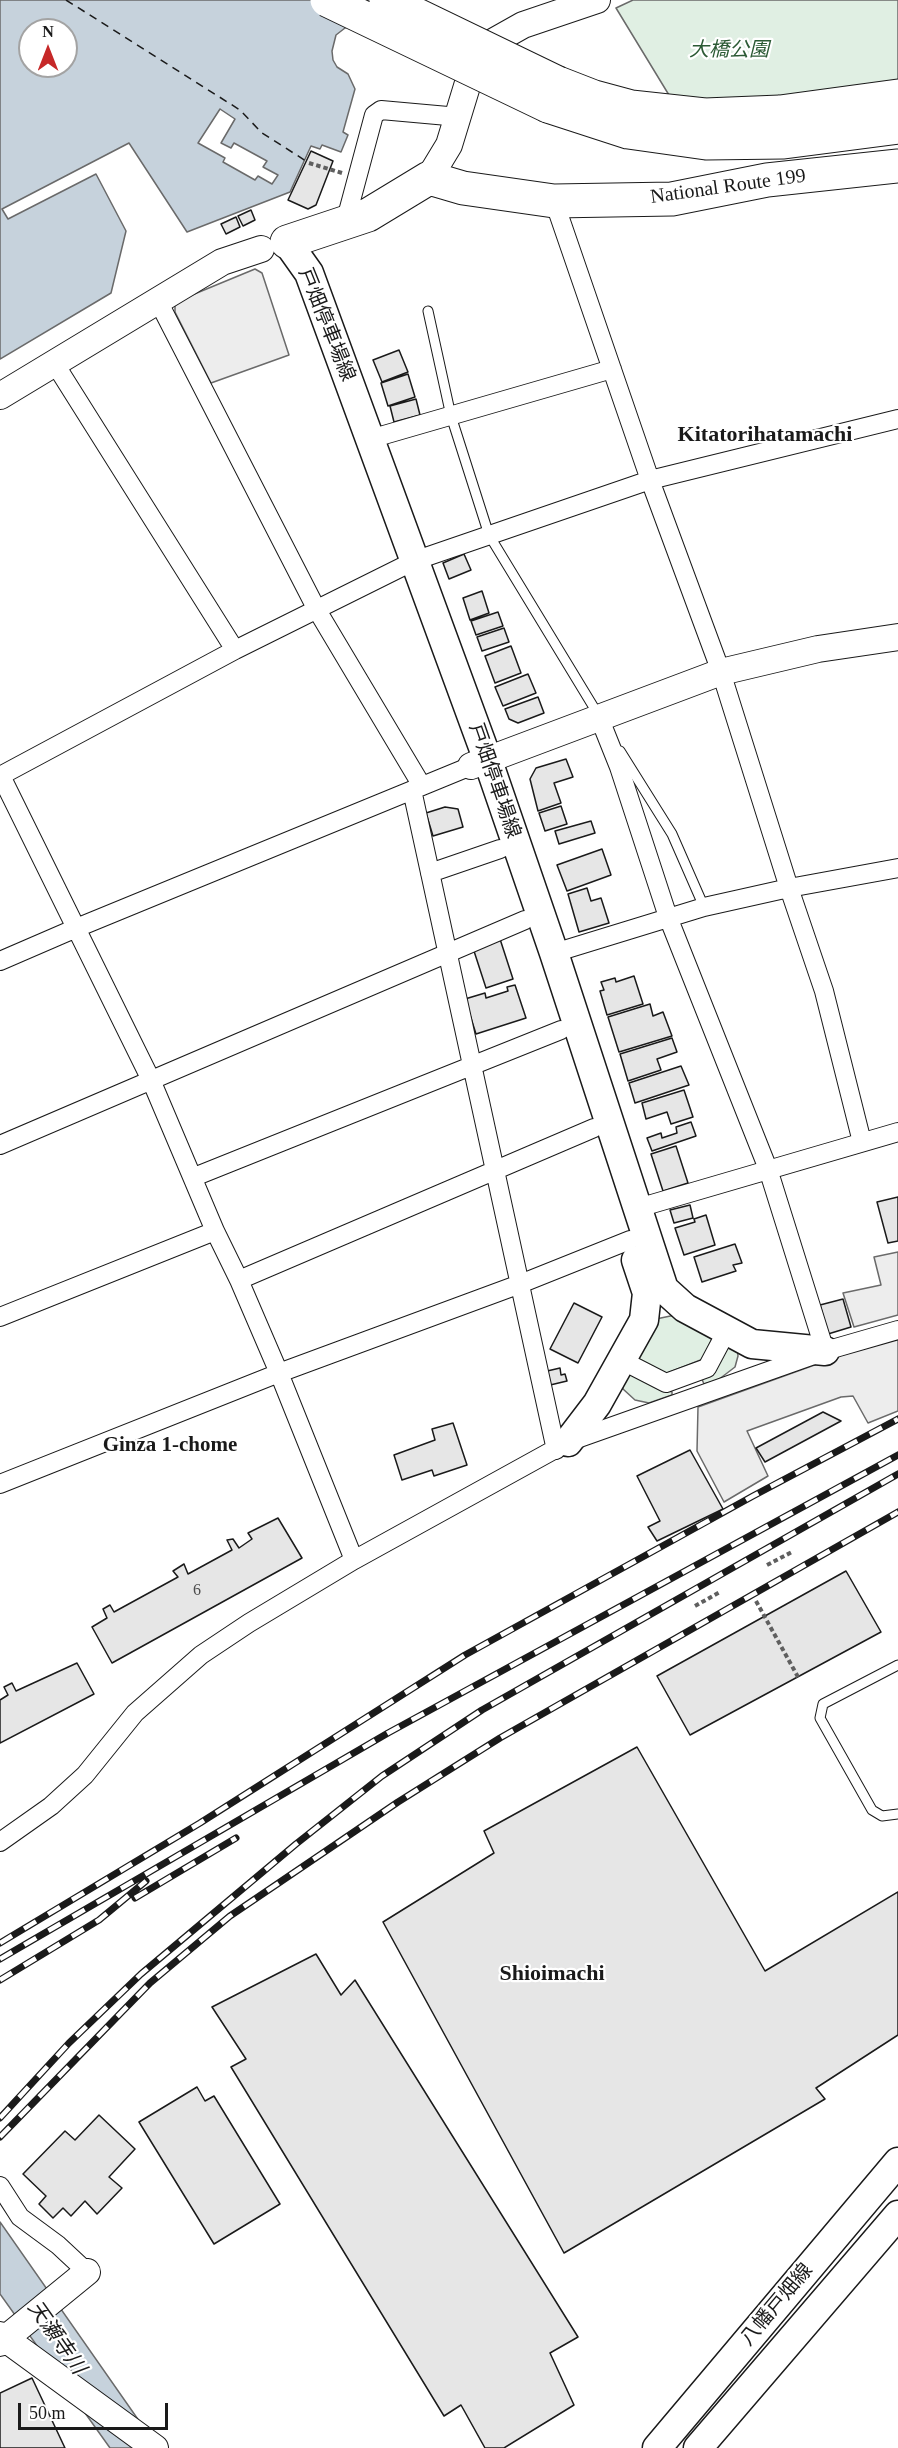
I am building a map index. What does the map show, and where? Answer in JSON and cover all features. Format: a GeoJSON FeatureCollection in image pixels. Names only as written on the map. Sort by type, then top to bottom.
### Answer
{"type":"FeatureCollection","features":[{"type":"Feature","properties":{"kind":"highway"},"geometry":{"type":"LineString","coordinates":[[327,0],[548,106],[628,132],[686,141],[746,144],[784,142],[898,126]]}},
{"type":"Feature","properties":{"kind":"highway"},"geometry":{"type":"LineString","coordinates":[[386,0],[558,83],[594,97],[631,107],[668,113],[742,114],[780,112],[898,96]]}},
{"type":"Feature","properties":{"kind":"highway","name":"National Route 199"},"geometry":{"type":"LineString","coordinates":[[429,178],[463,188],[554,201],[672,199],[767,180],[898,166]]}},
{"type":"Feature","properties":{"kind":"highway"},"geometry":{"type":"LineString","coordinates":[[274,246],[368,215],[429,178]]}},
{"type":"Feature","properties":{"kind":"main road","name":"戸畑停車場線"},"geometry":{"type":"LineString","coordinates":[[274,246],[309,273],[370,439],[406,565]]}},
{"type":"Feature","properties":{"kind":"main road","name":"戸畑停車場線"},"geometry":{"type":"LineString","coordinates":[[274,246],[292,279],[406,565],[479,762],[554,953],[664,1289],[685,1308],[752,1344],[825,1350]]}},
{"type":"Feature","properties":{"kind":"main road","name":"戸畑停車場線"},"geometry":{"type":"LineString","coordinates":[[479,762],[500,849],[594,1128],[646,1293],[644,1320],[597,1404],[562,1446]]}},
{"type":"Feature","properties":{"kind":"main road"},"geometry":{"type":"LineString","coordinates":[[644,1320],[661,1308],[685,1308]]}},
{"type":"Feature","properties":{"kind":"main road","name":"八幡戸畑線"},"geometry":{"type":"LineString","coordinates":[[657,2448],[898,2162]]}},
{"type":"Feature","properties":{"kind":"main road","name":"八幡戸畑線"},"geometry":{"type":"LineString","coordinates":[[698,2448],[898,2215]]}},
{"type":"Feature","properties":{"kind":"street"},"geometry":{"type":"LineString","coordinates":[[429,178],[449,145],[471,73],[491,43],[523,25],[597,0]]}},
{"type":"Feature","properties":{"kind":"street"},"geometry":{"type":"LineString","coordinates":[[345,223],[374,115],[381,110],[459,117]]}},
{"type":"Feature","properties":{"kind":"street"},"geometry":{"type":"LineString","coordinates":[[554,201],[650,480],[722,672],[789,888],[824,991],[862,1142]]}},
{"type":"Feature","properties":{"kind":"street"},"geometry":{"type":"LineString","coordinates":[[0,396],[222,262],[274,246]]}},
{"type":"Feature","properties":{"kind":"street"},"geometry":{"type":"LineString","coordinates":[[156,300],[317,609],[417,788],[430,873],[495,1172],[520,1284],[562,1446]]}},
{"type":"Feature","properties":{"kind":"street"},"geometry":{"type":"LineString","coordinates":[[55,364],[235,650]]}},
{"type":"Feature","properties":{"kind":"street"},"geometry":{"type":"LineString","coordinates":[[370,439],[612,369]]}},
{"type":"Feature","properties":{"kind":"street"},"geometry":{"type":"LineString","coordinates":[[354,1560],[279,1373],[215,1231],[151,1080],[0,776],[235,650],[406,565],[650,480],[898,419]]}},
{"type":"Feature","properties":{"kind":"street"},"geometry":{"type":"LineString","coordinates":[[0,962],[74,928],[479,762],[722,672],[818,649],[898,637]]}},
{"type":"Feature","properties":{"kind":"street"},"geometry":{"type":"LineString","coordinates":[[599,717],[619,767],[668,917],[768,1169],[825,1350]]}},
{"type":"Feature","properties":{"kind":"street"},"geometry":{"type":"LineString","coordinates":[[430,873],[500,849]]}},
{"type":"Feature","properties":{"kind":"street"},"geometry":{"type":"LineString","coordinates":[[554,953],[704,907],[789,888],[898,868]]}},
{"type":"Feature","properties":{"kind":"street"},"geometry":{"type":"LineString","coordinates":[[0,1145],[525,920]]}},
{"type":"Feature","properties":{"kind":"street"},"geometry":{"type":"LineString","coordinates":[[194,1178],[561,1030]]}},
{"type":"Feature","properties":{"kind":"street"},"geometry":{"type":"LineString","coordinates":[[239,1280],[594,1128]]}},
{"type":"Feature","properties":{"kind":"street"},"geometry":{"type":"LineString","coordinates":[[638,1208],[898,1132]]}},
{"type":"Feature","properties":{"kind":"street"},"geometry":{"type":"LineString","coordinates":[[0,1317],[215,1231]]}},
{"type":"Feature","properties":{"kind":"street"},"geometry":{"type":"LineString","coordinates":[[0,1484],[279,1373],[520,1284],[630,1240]]}},
{"type":"Feature","properties":{"kind":"street"},"geometry":{"type":"LineString","coordinates":[[0,1842],[51,1806],[85,1775],[135,1713],[201,1654],[354,1560],[562,1446],[825,1350],[898,1330]]}},
{"type":"Feature","properties":{"kind":"street"},"geometry":{"type":"LineString","coordinates":[[629,1364],[666,1383],[686,1384],[707,1368],[724,1336]]}},
{"type":"Feature","properties":{"kind":"street"},"geometry":{"type":"LineString","coordinates":[[0,2186],[20,2217],[58,2245],[87,2272],[6,2336],[155,2448]]}},
{"type":"Feature","properties":{"kind":"lane"},"geometry":{"type":"LineString","coordinates":[[428,311],[451,416],[489,535],[672,834],[704,907]]}},
{"type":"Feature","properties":{"kind":"lane"},"geometry":{"type":"LineString","coordinates":[[898,1665],[823,1704],[820,1718],[872,1810],[882,1816],[898,1814]]}},
{"type":"Feature","properties":{"kind":"path"},"geometry":{"type":"LineString","coordinates":[[309,163],[357,178]]}},
{"type":"Feature","properties":{"kind":"path"},"geometry":{"type":"LineString","coordinates":[[767,1565],[792,1552]]}},
{"type":"Feature","properties":{"kind":"path"},"geometry":{"type":"LineString","coordinates":[[695,1606],[720,1592]]}},
{"type":"Feature","properties":{"kind":"path"},"geometry":{"type":"LineString","coordinates":[[756,1601],[798,1677]]}},
{"type":"Feature","properties":{"kind":"green space","name":"大橋公園"},"geometry":{"type":"Polygon","coordinates":[[[633,0],[898,0],[898,83],[762,101],[672,100],[616,8],[633,0]]]}},
{"type":"Feature","properties":{"kind":"green space"},"geometry":{"type":"Polygon","coordinates":[[[680,1314],[716,1330],[703,1359],[665,1374],[630,1356],[656,1319],[680,1314]]]}},
{"type":"Feature","properties":{"kind":"green space"},"geometry":{"type":"Polygon","coordinates":[[[729,1339],[737,1347],[738,1356],[735,1367],[718,1380],[704,1384],[701,1377],[729,1339]]]}},
{"type":"Feature","properties":{"kind":"green space"},"geometry":{"type":"Polygon","coordinates":[[[624,1371],[672,1392],[672,1395],[649,1403],[635,1400],[623,1389],[621,1377],[624,1371]]]}},
{"type":"Feature","properties":{"kind":"shaded area"},"geometry":{"type":"Polygon","coordinates":[[[255,269],[262,273],[289,355],[211,383],[175,312],[175,302],[255,269]]]}},
{"type":"Feature","properties":{"kind":"shaded area"},"geometry":{"type":"Polygon","coordinates":[[[898,1252],[898,1315],[854,1327],[843,1293],[881,1285],[874,1257],[898,1252]]]}},
{"type":"Feature","properties":{"kind":"shaded area"},"geometry":{"type":"Polygon","coordinates":[[[898,1339],[898,1411],[868,1423],[853,1396],[841,1397],[747,1431],[768,1476],[724,1502],[697,1451],[698,1407],[845,1354],[898,1339]]]}},
{"type":"Feature","properties":{"kind":"water"},"geometry":{"type":"Polygon","coordinates":[[[0,0],[404,0],[345,28],[336,35],[332,51],[333,60],[337,67],[348,74],[355,89],[343,132],[348,135],[341,152],[322,145],[320,149],[311,146],[290,192],[187,232],[129,143],[2,209],[8,219],[96,174],[126,231],[111,293],[0,359],[0,0]]]}},
{"type":"Feature","properties":{"kind":"water","name":"天瀬寺川"},"geometry":{"type":"Polygon","coordinates":[[[0,2222],[158,2448],[110,2448],[0,2294],[0,2222]]]}},
{"type":"Feature","properties":{"kind":"pier"},"geometry":{"type":"Polygon","coordinates":[[[220,109],[235,119],[221,143],[231,148],[234,143],[267,161],[263,167],[278,175],[272,184],[258,176],[255,180],[223,162],[225,158],[198,143],[220,109]]]}},
{"type":"Feature","properties":{"kind":"building"},"geometry":{"type":"Polygon","coordinates":[[[311,151],[333,161],[316,205],[308,209],[288,200],[311,151]]]}},
{"type":"Feature","properties":{"kind":"building"},"geometry":{"type":"Polygon","coordinates":[[[251,210],[255,220],[243,226],[238,216],[251,210]]]}},
{"type":"Feature","properties":{"kind":"building"},"geometry":{"type":"Polygon","coordinates":[[[236,217],[240,227],[226,234],[221,224],[236,217]]]}},
{"type":"Feature","properties":{"kind":"building"},"geometry":{"type":"Polygon","coordinates":[[[399,350],[408,372],[382,382],[373,360],[399,350]]]}},
{"type":"Feature","properties":{"kind":"building"},"geometry":{"type":"Polygon","coordinates":[[[408,374],[415,397],[388,406],[381,383],[408,374]]]}},
{"type":"Feature","properties":{"kind":"building"},"geometry":{"type":"Polygon","coordinates":[[[416,399],[420,415],[394,422],[390,406],[416,399]]]}},
{"type":"Feature","properties":{"kind":"building"},"geometry":{"type":"Polygon","coordinates":[[[464,554],[471,570],[449,579],[443,563],[464,554]]]}},
{"type":"Feature","properties":{"kind":"building"},"geometry":{"type":"Polygon","coordinates":[[[482,591],[489,613],[470,620],[463,598],[482,591]]]}},
{"type":"Feature","properties":{"kind":"building"},"geometry":{"type":"Polygon","coordinates":[[[498,612],[503,626],[476,635],[471,621],[498,612]]]}},
{"type":"Feature","properties":{"kind":"building"},"geometry":{"type":"Polygon","coordinates":[[[504,628],[509,642],[482,651],[477,637],[504,628]]]}},
{"type":"Feature","properties":{"kind":"building"},"geometry":{"type":"Polygon","coordinates":[[[511,646],[521,673],[495,683],[485,656],[511,646]]]}},
{"type":"Feature","properties":{"kind":"building"},"geometry":{"type":"Polygon","coordinates":[[[528,674],[536,693],[503,706],[495,687],[528,674]]]}},
{"type":"Feature","properties":{"kind":"building"},"geometry":{"type":"Polygon","coordinates":[[[538,697],[544,713],[518,723],[509,719],[505,709],[538,697]]]}},
{"type":"Feature","properties":{"kind":"building"},"geometry":{"type":"Polygon","coordinates":[[[566,759],[573,777],[554,783],[561,803],[538,811],[530,779],[536,768],[566,759]]]}},
{"type":"Feature","properties":{"kind":"building"},"geometry":{"type":"Polygon","coordinates":[[[561,806],[567,824],[545,831],[539,813],[561,806]]]}},
{"type":"Feature","properties":{"kind":"building"},"geometry":{"type":"Polygon","coordinates":[[[445,807],[458,809],[463,827],[433,836],[426,813],[445,807]]]}},
{"type":"Feature","properties":{"kind":"building"},"geometry":{"type":"Polygon","coordinates":[[[591,821],[595,833],[559,844],[555,831],[591,821]]]}},
{"type":"Feature","properties":{"kind":"building"},"geometry":{"type":"Polygon","coordinates":[[[602,849],[611,875],[567,891],[557,865],[602,849]]]}},
{"type":"Feature","properties":{"kind":"building"},"geometry":{"type":"Polygon","coordinates":[[[587,888],[591,901],[601,898],[609,923],[579,932],[568,894],[587,888]]]}},
{"type":"Feature","properties":{"kind":"building"},"geometry":{"type":"Polygon","coordinates":[[[500,939],[513,979],[486,988],[473,948],[500,939]]]}},
{"type":"Feature","properties":{"kind":"building"},"geometry":{"type":"Polygon","coordinates":[[[634,976],[643,1004],[607,1015],[600,991],[604,990],[601,982],[615,978],[616,982],[634,976]]]}},
{"type":"Feature","properties":{"kind":"building"},"geometry":{"type":"Polygon","coordinates":[[[515,985],[526,1018],[476,1034],[465,999],[485,993],[486,998],[508,991],[507,987],[515,985]]]}},
{"type":"Feature","properties":{"kind":"building"},"geometry":{"type":"Polygon","coordinates":[[[650,1004],[653,1016],[663,1012],[672,1036],[619,1052],[608,1017],[650,1004]]]}},
{"type":"Feature","properties":{"kind":"building"},"geometry":{"type":"Polygon","coordinates":[[[672,1038],[677,1052],[657,1059],[661,1070],[628,1081],[620,1054],[672,1038]]]}},
{"type":"Feature","properties":{"kind":"building"},"geometry":{"type":"Polygon","coordinates":[[[681,1066],[689,1085],[635,1103],[629,1083],[681,1066]]]}},
{"type":"Feature","properties":{"kind":"building"},"geometry":{"type":"Polygon","coordinates":[[[684,1090],[693,1117],[671,1124],[667,1112],[646,1119],[642,1103],[684,1090]]]}},
{"type":"Feature","properties":{"kind":"building"},"geometry":{"type":"Polygon","coordinates":[[[691,1122],[696,1136],[652,1151],[647,1138],[661,1133],[662,1138],[677,1133],[676,1127],[691,1122]]]}},
{"type":"Feature","properties":{"kind":"building"},"geometry":{"type":"Polygon","coordinates":[[[676,1146],[688,1183],[663,1191],[651,1154],[676,1146]]]}},
{"type":"Feature","properties":{"kind":"building"},"geometry":{"type":"Polygon","coordinates":[[[898,1197],[898,1241],[888,1243],[877,1202],[898,1197]]]}},
{"type":"Feature","properties":{"kind":"building"},"geometry":{"type":"Polygon","coordinates":[[[690,1205],[693,1218],[674,1223],[670,1210],[690,1205]]]}},
{"type":"Feature","properties":{"kind":"building"},"geometry":{"type":"Polygon","coordinates":[[[706,1215],[715,1245],[684,1255],[675,1228],[695,1222],[694,1219],[706,1215]]]}},
{"type":"Feature","properties":{"kind":"building"},"geometry":{"type":"Polygon","coordinates":[[[735,1244],[742,1263],[733,1265],[736,1271],[702,1282],[694,1257],[735,1244]]]}},
{"type":"Feature","properties":{"kind":"building"},"geometry":{"type":"Polygon","coordinates":[[[843,1299],[851,1327],[828,1334],[820,1305],[843,1299]]]}},
{"type":"Feature","properties":{"kind":"building"},"geometry":{"type":"Polygon","coordinates":[[[574,1303],[602,1317],[578,1363],[550,1349],[574,1303]]]}},
{"type":"Feature","properties":{"kind":"building"},"geometry":{"type":"Polygon","coordinates":[[[560,1368],[561,1375],[565,1374],[567,1381],[546,1386],[543,1372],[560,1368]]]}},
{"type":"Feature","properties":{"kind":"building"},"geometry":{"type":"Polygon","coordinates":[[[823,1412],[841,1421],[765,1462],[756,1448],[823,1412]]]}},
{"type":"Feature","properties":{"kind":"building"},"geometry":{"type":"Polygon","coordinates":[[[453,1423],[467,1465],[434,1476],[432,1470],[402,1480],[394,1455],[435,1440],[432,1429],[453,1423]]]}},
{"type":"Feature","properties":{"kind":"building"},"geometry":{"type":"Polygon","coordinates":[[[690,1450],[723,1509],[657,1541],[648,1527],[660,1521],[637,1476],[690,1450]]]}},
{"type":"Feature","properties":{"kind":"building"},"geometry":{"type":"Polygon","coordinates":[[[278,1518],[302,1558],[112,1663],[92,1627],[107,1618],[103,1609],[110,1605],[114,1612],[178,1577],[173,1571],[184,1564],[188,1574],[232,1550],[227,1540],[233,1539],[239,1548],[252,1539],[248,1533],[278,1518]]]}},
{"type":"Feature","properties":{"kind":"building"},"geometry":{"type":"Polygon","coordinates":[[[846,1571],[881,1632],[690,1735],[657,1676],[846,1571]]]}},
{"type":"Feature","properties":{"kind":"building"},"geometry":{"type":"Polygon","coordinates":[[[77,1663],[94,1694],[0,1743],[0,1700],[8,1695],[4,1687],[12,1683],[16,1691],[77,1663]]]}},
{"type":"Feature","properties":{"kind":"building"},"geometry":{"type":"Polygon","coordinates":[[[637,1747],[765,1971],[898,1892],[898,2035],[816,2088],[825,2099],[564,2253],[383,1922],[494,1853],[484,1831],[637,1747]]]}},
{"type":"Feature","properties":{"kind":"building"},"geometry":{"type":"Polygon","coordinates":[[[316,1954],[341,1995],[355,1980],[578,2337],[550,2353],[574,2405],[504,2448],[485,2448],[461,2405],[444,2416],[231,2067],[246,2059],[212,2007],[316,1954]]]}},
{"type":"Feature","properties":{"kind":"building"},"geometry":{"type":"Polygon","coordinates":[[[197,2087],[205,2101],[214,2096],[280,2204],[214,2244],[139,2122],[197,2087]]]}},
{"type":"Feature","properties":{"kind":"building"},"geometry":{"type":"Polygon","coordinates":[[[99,2115],[135,2149],[109,2177],[122,2188],[97,2214],[85,2201],[71,2216],[63,2208],[53,2218],[39,2204],[46,2196],[23,2174],[65,2131],[75,2140],[99,2115]]]}},
{"type":"Feature","properties":{"kind":"building"},"geometry":{"type":"Polygon","coordinates":[[[32,2378],[65,2448],[0,2448],[0,2393],[32,2378]]]}},
{"type":"Feature","properties":{"kind":"ferry route"},"geometry":{"type":"LineString","coordinates":[[66,0],[240,110],[262,133],[306,161]]}},
{"type":"Feature","properties":{"kind":"railway"},"geometry":{"type":"LineString","coordinates":[[0,1943],[200,1823],[465,1655],[898,1419]]}},
{"type":"Feature","properties":{"kind":"railway"},"geometry":{"type":"LineString","coordinates":[[0,1959],[388,1733],[898,1455]]}},
{"type":"Feature","properties":{"kind":"railway"},"geometry":{"type":"LineString","coordinates":[[0,2118],[69,2043],[141,1974],[296,1844],[382,1776],[482,1710],[898,1474]]}},
{"type":"Feature","properties":{"kind":"railway"},"geometry":{"type":"LineString","coordinates":[[0,2137],[150,1983],[230,1916],[398,1802],[500,1738],[898,1512]]}},
{"type":"Feature","properties":{"kind":"railway"},"geometry":{"type":"LineString","coordinates":[[135,1898],[236,1838]]}},
{"type":"Feature","properties":{"kind":"railway"},"geometry":{"type":"LineString","coordinates":[[0,1980],[99,1920],[146,1881]]}},
{"type":"Feature","properties":{"kind":"district","name":"Kitatorihatamachi"},"geometry":{"type":"Point","coordinates":[765,435]}},
{"type":"Feature","properties":{"kind":"district","name":"Ginza 1-chome"},"geometry":{"type":"Point","coordinates":[170,1446]}},
{"type":"Feature","properties":{"kind":"district","name":"Shioimachi"},"geometry":{"type":"Point","coordinates":[552,1974]}}]}
